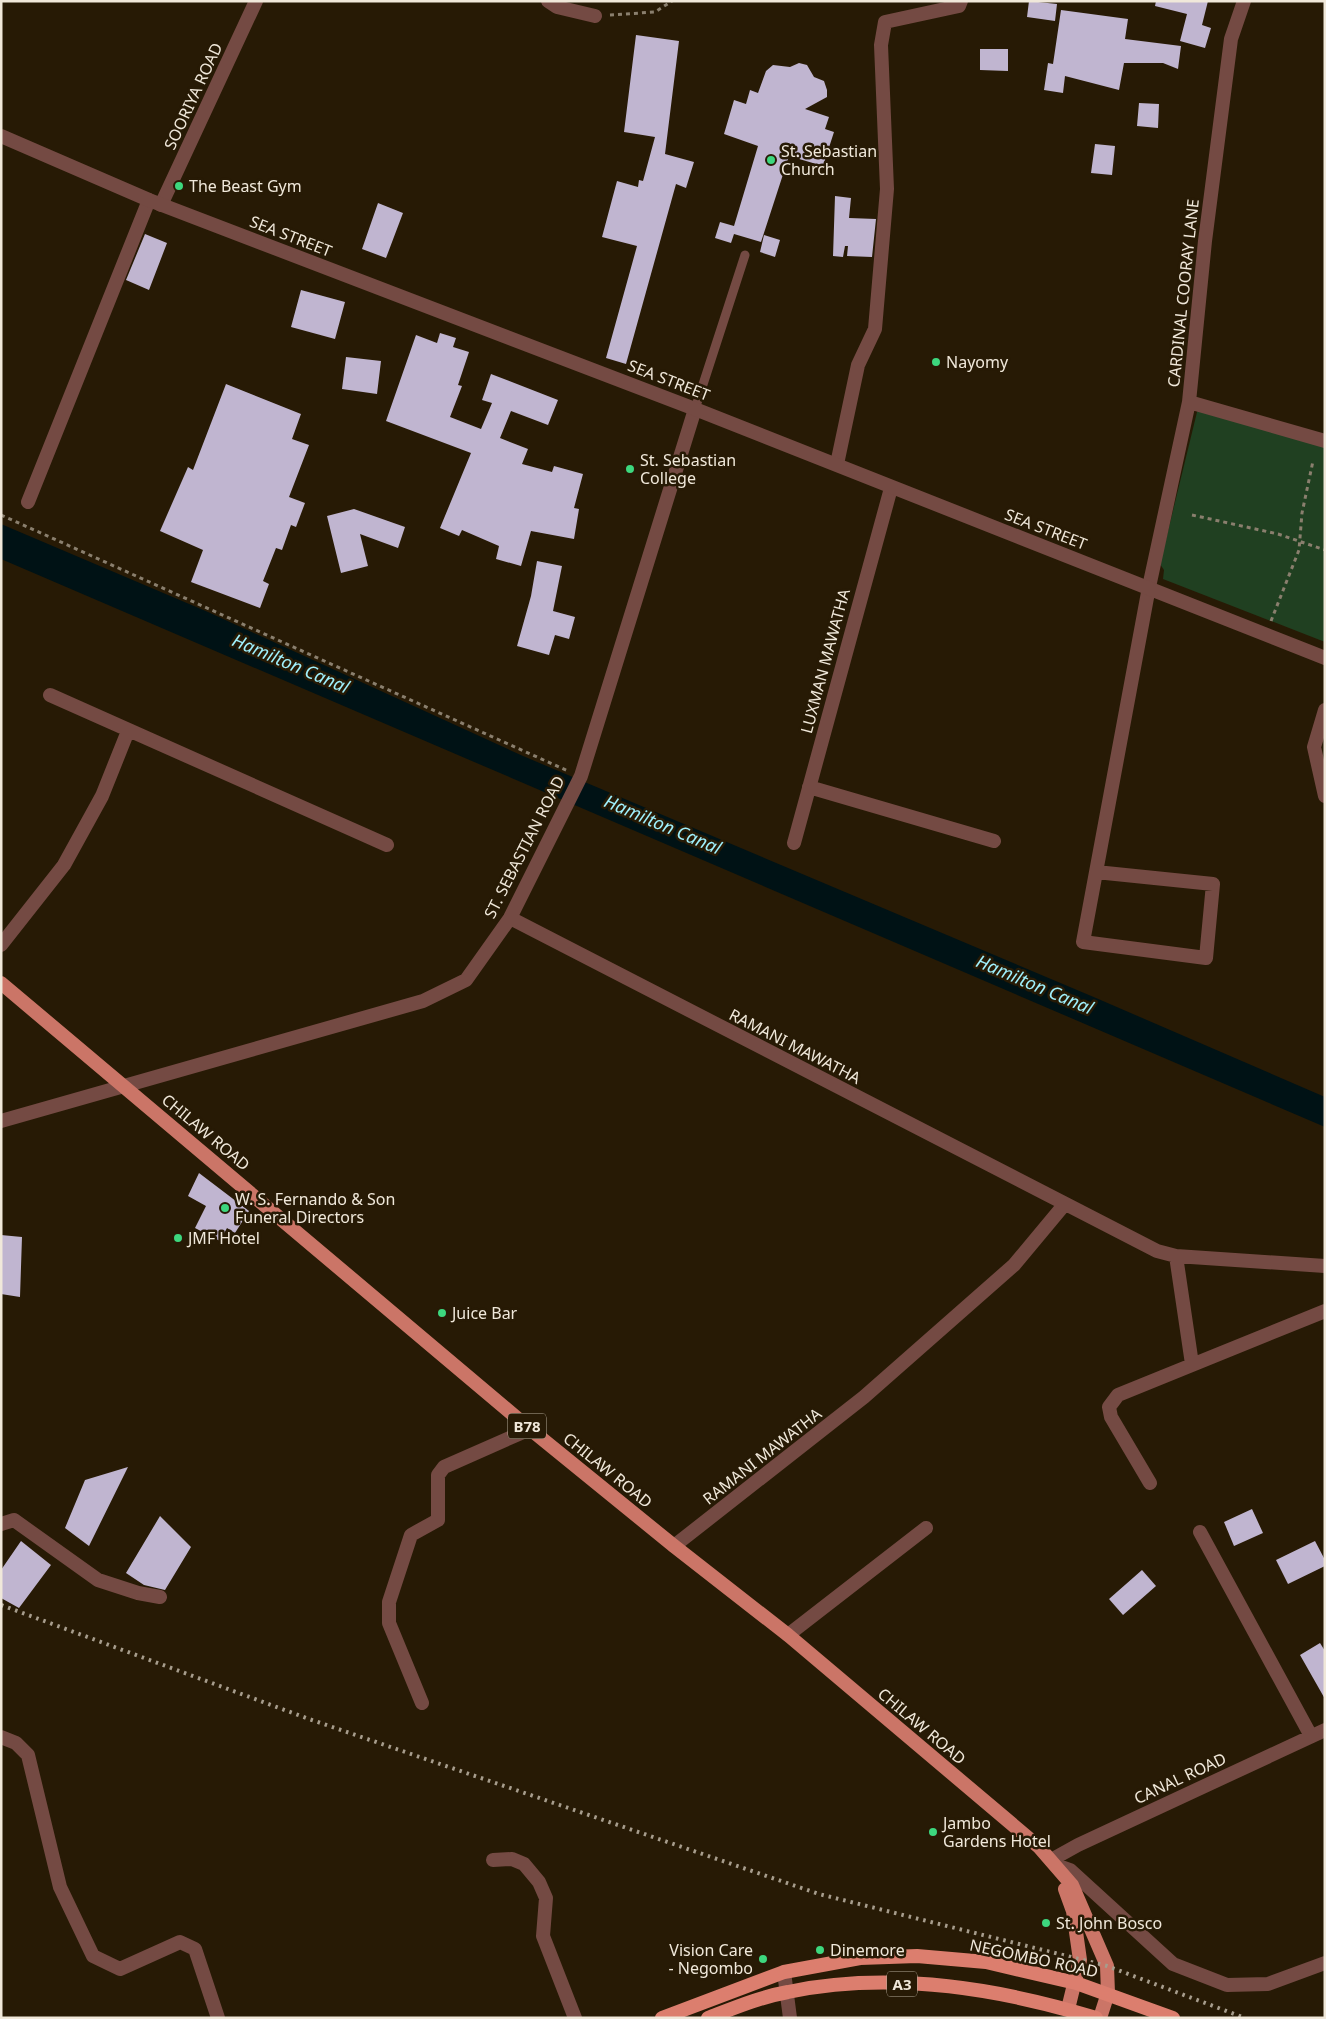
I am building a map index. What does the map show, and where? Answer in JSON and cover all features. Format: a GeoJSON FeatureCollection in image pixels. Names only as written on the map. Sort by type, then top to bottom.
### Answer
{"type":"FeatureCollection","features":[{"type":"Feature","properties":{"kind":"highway","name":"NEGOMBO ROAD"},"geometry":{"type":"LineString","coordinates":[[662,2018],[784,1972],[860,1958],[917,1956],[986,1962],[1076,1983],[1108,1993]]}},
{"type":"Feature","properties":{"kind":"highway","name":"A3"},"geometry":{"type":"LineString","coordinates":[[708,2018],[754,2000],[787,1992],[837,1986],[918,1984],[984,1992],[1068,2009],[1098,2018]]}},
{"type":"Feature","properties":{"kind":"highway","name":"A3"},"geometry":{"type":"LineString","coordinates":[[1108,1993],[1173,2018]]}},
{"type":"Feature","properties":{"kind":"main road","name":"CHILAW ROAD"},"geometry":{"type":"LineString","coordinates":[[1,983],[530,1429],[788,1636],[1054,1862],[1072,1884],[1107,1966],[1108,1993],[1098,2018]]}},
{"type":"Feature","properties":{"kind":"main road","name":"CHILAW ROAD"},"geometry":{"type":"LineString","coordinates":[[1054,1862],[1073,1911],[1080,1960],[1076,1983],[1068,2009]]}},
{"type":"Feature","properties":{"kind":"street","name":"SOORIYA ROAD"},"geometry":{"type":"LineString","coordinates":[[28,502],[155,203],[256,1]]}},
{"type":"Feature","properties":{"kind":"street"},"geometry":{"type":"LineString","coordinates":[[548,1],[557,7],[595,16]]}},
{"type":"Feature","properties":{"kind":"street"},"geometry":{"type":"LineString","coordinates":[[837,464],[858,365],[875,329],[887,189],[881,45],[885,22],[959,6],[961,1]]}},
{"type":"Feature","properties":{"kind":"street","name":"CARDINAL COORAY LANE"},"geometry":{"type":"LineString","coordinates":[[1096,872],[1212,884],[1206,958],[1083,942],[1096,872],[1149,587],[1188,402],[1231,39],[1244,1]]}},
{"type":"Feature","properties":{"kind":"street","name":"SEA STREET"},"geometry":{"type":"LineString","coordinates":[[1,136],[155,203],[837,464],[892,488],[1149,587],[1325,658]]}},
{"type":"Feature","properties":{"kind":"street"},"geometry":{"type":"LineString","coordinates":[[1188,402],[1325,441]]}},
{"type":"Feature","properties":{"kind":"street","name":"ST. SEBASTIAN ROAD"},"geometry":{"type":"LineString","coordinates":[[1,1121],[423,1001],[466,980],[510,918],[581,776],[609,693],[695,409]]}},
{"type":"Feature","properties":{"kind":"street","name":"LUXMAN MAWATHA"},"geometry":{"type":"LineString","coordinates":[[794,843],[892,488]]}},
{"type":"Feature","properties":{"kind":"street"},"geometry":{"type":"LineString","coordinates":[[50,695],[387,845]]}},
{"type":"Feature","properties":{"kind":"street"},"geometry":{"type":"LineString","coordinates":[[1325,710],[1314,747],[1325,796]]}},
{"type":"Feature","properties":{"kind":"street"},"geometry":{"type":"LineString","coordinates":[[1,945],[64,865],[102,796],[128,731]]}},
{"type":"Feature","properties":{"kind":"street"},"geometry":{"type":"LineString","coordinates":[[808,787],[994,841]]}},
{"type":"Feature","properties":{"kind":"street","name":"RAMANI MAWATHA"},"geometry":{"type":"LineString","coordinates":[[510,918],[1064,1205],[1157,1251],[1176,1256],[1325,1266]]}},
{"type":"Feature","properties":{"kind":"street","name":"RAMANI MAWATHA"},"geometry":{"type":"LineString","coordinates":[[674,1546],[864,1397],[1014,1265],[1064,1205]]}},
{"type":"Feature","properties":{"kind":"street"},"geometry":{"type":"LineString","coordinates":[[1176,1256],[1192,1364]]}},
{"type":"Feature","properties":{"kind":"street"},"geometry":{"type":"LineString","coordinates":[[1150,1483],[1111,1417],[1109,1407],[1118,1395],[1325,1311]]}},
{"type":"Feature","properties":{"kind":"street"},"geometry":{"type":"LineString","coordinates":[[422,1704],[389,1623],[389,1602],[411,1535],[438,1520],[438,1474],[444,1466],[530,1429]]}},
{"type":"Feature","properties":{"kind":"street"},"geometry":{"type":"LineString","coordinates":[[1,1524],[14,1520],[98,1580],[138,1593],[160,1597]]}},
{"type":"Feature","properties":{"kind":"street"},"geometry":{"type":"LineString","coordinates":[[788,1636],[926,1528]]}},
{"type":"Feature","properties":{"kind":"street"},"geometry":{"type":"LineString","coordinates":[[1200,1532],[1312,1736]]}},
{"type":"Feature","properties":{"kind":"street","name":"CANAL ROAD"},"geometry":{"type":"LineString","coordinates":[[1054,1862],[1113,1828],[1325,1730]]}},
{"type":"Feature","properties":{"kind":"street"},"geometry":{"type":"LineString","coordinates":[[1,1737],[16,1743],[28,1755],[60,1888],[93,1956],[120,1968],[180,1942],[195,1949],[218,2018]]}},
{"type":"Feature","properties":{"kind":"street"},"geometry":{"type":"LineString","coordinates":[[493,1860],[512,1859],[524,1864],[539,1882],[546,1898],[543,1936],[575,2018]]}},
{"type":"Feature","properties":{"kind":"street"},"geometry":{"type":"LineString","coordinates":[[1054,1862],[1070,1870],[1174,1964],[1227,1984],[1268,1984],[1325,1963]]}},
{"type":"Feature","properties":{"kind":"street"},"geometry":{"type":"LineString","coordinates":[[784,1972],[790,2018]]}},
{"type":"Feature","properties":{"kind":"lane"},"geometry":{"type":"LineString","coordinates":[[695,409],[745,255]]}},
{"type":"Feature","properties":{"kind":"path"},"geometry":{"type":"LineString","coordinates":[[595,16],[654,12],[672,1]]}},
{"type":"Feature","properties":{"kind":"path"},"geometry":{"type":"LineString","coordinates":[[1261,633],[1275,616],[1299,550],[1302,513],[1313,461]]}},
{"type":"Feature","properties":{"kind":"path"},"geometry":{"type":"LineString","coordinates":[[1,515],[581,776]]}},
{"type":"Feature","properties":{"kind":"path"},"geometry":{"type":"LineString","coordinates":[[1192,515],[1299,541],[1325,550]]}},
{"type":"Feature","properties":{"kind":"green space"},"geometry":{"type":"Polygon","coordinates":[[[1198,408],[1325,445],[1325,642],[1163,579],[1164,570],[1160,564],[1198,408]]]}},
{"type":"Feature","properties":{"kind":"water","name":"Hamilton Canal"},"geometry":{"type":"Polygon","coordinates":[[[1,524],[208,612],[523,756],[1096,998],[1325,1097],[1325,1127],[1,559],[1,524]]]}},
{"type":"Feature","properties":{"kind":"building"},"geometry":{"type":"Polygon","coordinates":[[[1029,1],[1057,4],[1055,21],[1027,17],[1029,1]]]}},
{"type":"Feature","properties":{"kind":"building"},"geometry":{"type":"Polygon","coordinates":[[[1156,1],[1208,1],[1202,25],[1211,28],[1205,48],[1180,41],[1187,14],[1155,6],[1156,1]]]}},
{"type":"Feature","properties":{"kind":"building"},"geometry":{"type":"Polygon","coordinates":[[[1061,10],[1128,19],[1125,39],[1181,46],[1178,69],[1163,63],[1124,63],[1119,90],[1065,76],[1063,93],[1044,90],[1048,63],[1053,64],[1061,10]]]}},
{"type":"Feature","properties":{"kind":"building"},"geometry":{"type":"Polygon","coordinates":[[[636,35],[679,41],[665,154],[694,162],[686,188],[676,184],[626,364],[606,358],[637,246],[602,237],[617,181],[638,187],[639,180],[643,181],[655,137],[624,132],[636,35]]]}},
{"type":"Feature","properties":{"kind":"building"},"geometry":{"type":"Polygon","coordinates":[[[980,49],[1008,49],[1008,71],[980,70],[980,49]]]}},
{"type":"Feature","properties":{"kind":"building","name":"St. Sebastian Church"},"geometry":{"type":"Polygon","coordinates":[[[799,63],[807,65],[814,77],[824,81],[827,90],[827,97],[805,109],[829,117],[825,129],[834,132],[823,166],[789,156],[761,242],[734,234],[731,243],[715,238],[720,222],[734,226],[758,146],[724,134],[734,100],[746,104],[750,90],[758,93],[766,71],[773,65],[790,67],[799,63]]]}},
{"type":"Feature","properties":{"kind":"building"},"geometry":{"type":"Polygon","coordinates":[[[1139,103],[1159,104],[1158,128],[1137,126],[1139,103]]]}},
{"type":"Feature","properties":{"kind":"building"},"geometry":{"type":"Polygon","coordinates":[[[1095,144],[1115,146],[1112,175],[1091,173],[1095,144]]]}},
{"type":"Feature","properties":{"kind":"building"},"geometry":{"type":"Polygon","coordinates":[[[835,196],[851,198],[849,218],[876,219],[872,257],[847,256],[848,246],[845,246],[843,257],[833,256],[835,196]]]}},
{"type":"Feature","properties":{"kind":"building"},"geometry":{"type":"Polygon","coordinates":[[[378,203],[403,213],[386,258],[362,249],[378,203]]]}},
{"type":"Feature","properties":{"kind":"building"},"geometry":{"type":"Polygon","coordinates":[[[145,234],[167,243],[149,290],[126,280],[145,234]]]}},
{"type":"Feature","properties":{"kind":"building"},"geometry":{"type":"Polygon","coordinates":[[[764,235],[780,240],[775,257],[760,252],[764,235]]]}},
{"type":"Feature","properties":{"kind":"building"},"geometry":{"type":"Polygon","coordinates":[[[301,290],[345,302],[335,339],[291,327],[301,290]]]}},
{"type":"Feature","properties":{"kind":"building"},"geometry":{"type":"Polygon","coordinates":[[[440,333],[456,338],[453,347],[469,352],[458,385],[462,386],[450,417],[481,429],[492,403],[482,400],[491,374],[558,400],[548,425],[511,411],[500,438],[528,449],[522,464],[552,472],[554,466],[583,474],[574,508],[579,509],[574,539],[531,531],[521,566],[496,559],[499,546],[462,530],[459,536],[440,528],[471,453],[386,421],[416,335],[437,343],[440,333]]]}},
{"type":"Feature","properties":{"kind":"building"},"geometry":{"type":"Polygon","coordinates":[[[346,357],[381,361],[377,394],[342,389],[346,357]]]}},
{"type":"Feature","properties":{"kind":"building"},"geometry":{"type":"Polygon","coordinates":[[[226,384],[301,414],[292,439],[309,445],[289,497],[305,503],[296,527],[291,525],[282,550],[276,548],[263,581],[269,584],[260,608],[191,582],[203,550],[160,531],[188,467],[193,470],[226,384]]]}},
{"type":"Feature","properties":{"kind":"building"},"geometry":{"type":"Polygon","coordinates":[[[354,509],[405,527],[398,548],[360,534],[368,566],[341,573],[327,516],[354,509]]]}},
{"type":"Feature","properties":{"kind":"building"},"geometry":{"type":"Polygon","coordinates":[[[537,561],[562,566],[553,611],[575,617],[569,639],[555,635],[549,655],[517,646],[531,596],[537,561]]]}},
{"type":"Feature","properties":{"kind":"building","name":"W. S. Fernando & Son Funeral Directors"},"geometry":{"type":"Polygon","coordinates":[[[199,1173],[249,1211],[235,1233],[227,1228],[220,1241],[195,1228],[206,1206],[188,1196],[199,1173]]]}},
{"type":"Feature","properties":{"kind":"building"},"geometry":{"type":"Polygon","coordinates":[[[1,1235],[22,1237],[20,1297],[1,1294],[1,1235]]]}},
{"type":"Feature","properties":{"kind":"building"},"geometry":{"type":"Polygon","coordinates":[[[128,1467],[89,1546],[65,1528],[85,1480],[128,1467]]]}},
{"type":"Feature","properties":{"kind":"building"},"geometry":{"type":"Polygon","coordinates":[[[1252,1509],[1263,1533],[1234,1546],[1224,1522],[1252,1509]]]}},
{"type":"Feature","properties":{"kind":"building"},"geometry":{"type":"Polygon","coordinates":[[[160,1516],[191,1547],[165,1590],[144,1585],[126,1573],[160,1516]]]}},
{"type":"Feature","properties":{"kind":"building"},"geometry":{"type":"Polygon","coordinates":[[[21,1541],[51,1565],[19,1608],[1,1598],[1,1570],[21,1541]]]}},
{"type":"Feature","properties":{"kind":"building"},"geometry":{"type":"Polygon","coordinates":[[[1315,1541],[1325,1560],[1325,1566],[1288,1584],[1276,1560],[1315,1541]]]}},
{"type":"Feature","properties":{"kind":"building"},"geometry":{"type":"Polygon","coordinates":[[[1142,1570],[1156,1586],[1123,1615],[1109,1599],[1142,1570]]]}},
{"type":"Feature","properties":{"kind":"building"},"geometry":{"type":"Polygon","coordinates":[[[1320,1643],[1325,1651],[1325,1699],[1300,1655],[1320,1643]]]}},
{"type":"Feature","properties":{"kind":"railway"},"geometry":{"type":"LineString","coordinates":[[1,1605],[309,1719],[819,1894],[1107,1966],[1245,2018]]}},
{"type":"Feature","properties":{"kind":"place","name":"St. Sebastian Church"},"geometry":{"type":"Point","coordinates":[771,160]}},
{"type":"Feature","properties":{"kind":"place","name":"The Beast Gym"},"geometry":{"type":"Point","coordinates":[179,186]}},
{"type":"Feature","properties":{"kind":"place","name":"Nayomy"},"geometry":{"type":"Point","coordinates":[936,362]}},
{"type":"Feature","properties":{"kind":"place","name":"St. Sebastian College"},"geometry":{"type":"Point","coordinates":[630,469]}},
{"type":"Feature","properties":{"kind":"place","name":"W. S. Fernando & Son Funeral Directors"},"geometry":{"type":"Point","coordinates":[225,1208]}},
{"type":"Feature","properties":{"kind":"place","name":"JMF Hotel"},"geometry":{"type":"Point","coordinates":[178,1238]}},
{"type":"Feature","properties":{"kind":"place","name":"Juice Bar"},"geometry":{"type":"Point","coordinates":[442,1313]}},
{"type":"Feature","properties":{"kind":"place","name":"Jambo Gardens Hotel"},"geometry":{"type":"Point","coordinates":[933,1832]}},
{"type":"Feature","properties":{"kind":"place","name":"St. John Bosco"},"geometry":{"type":"Point","coordinates":[1046,1923]}},
{"type":"Feature","properties":{"kind":"place","name":"Dinemore"},"geometry":{"type":"Point","coordinates":[820,1950]}},
{"type":"Feature","properties":{"kind":"place","name":"Vision Care - Negombo"},"geometry":{"type":"Point","coordinates":[763,1959]}}]}
